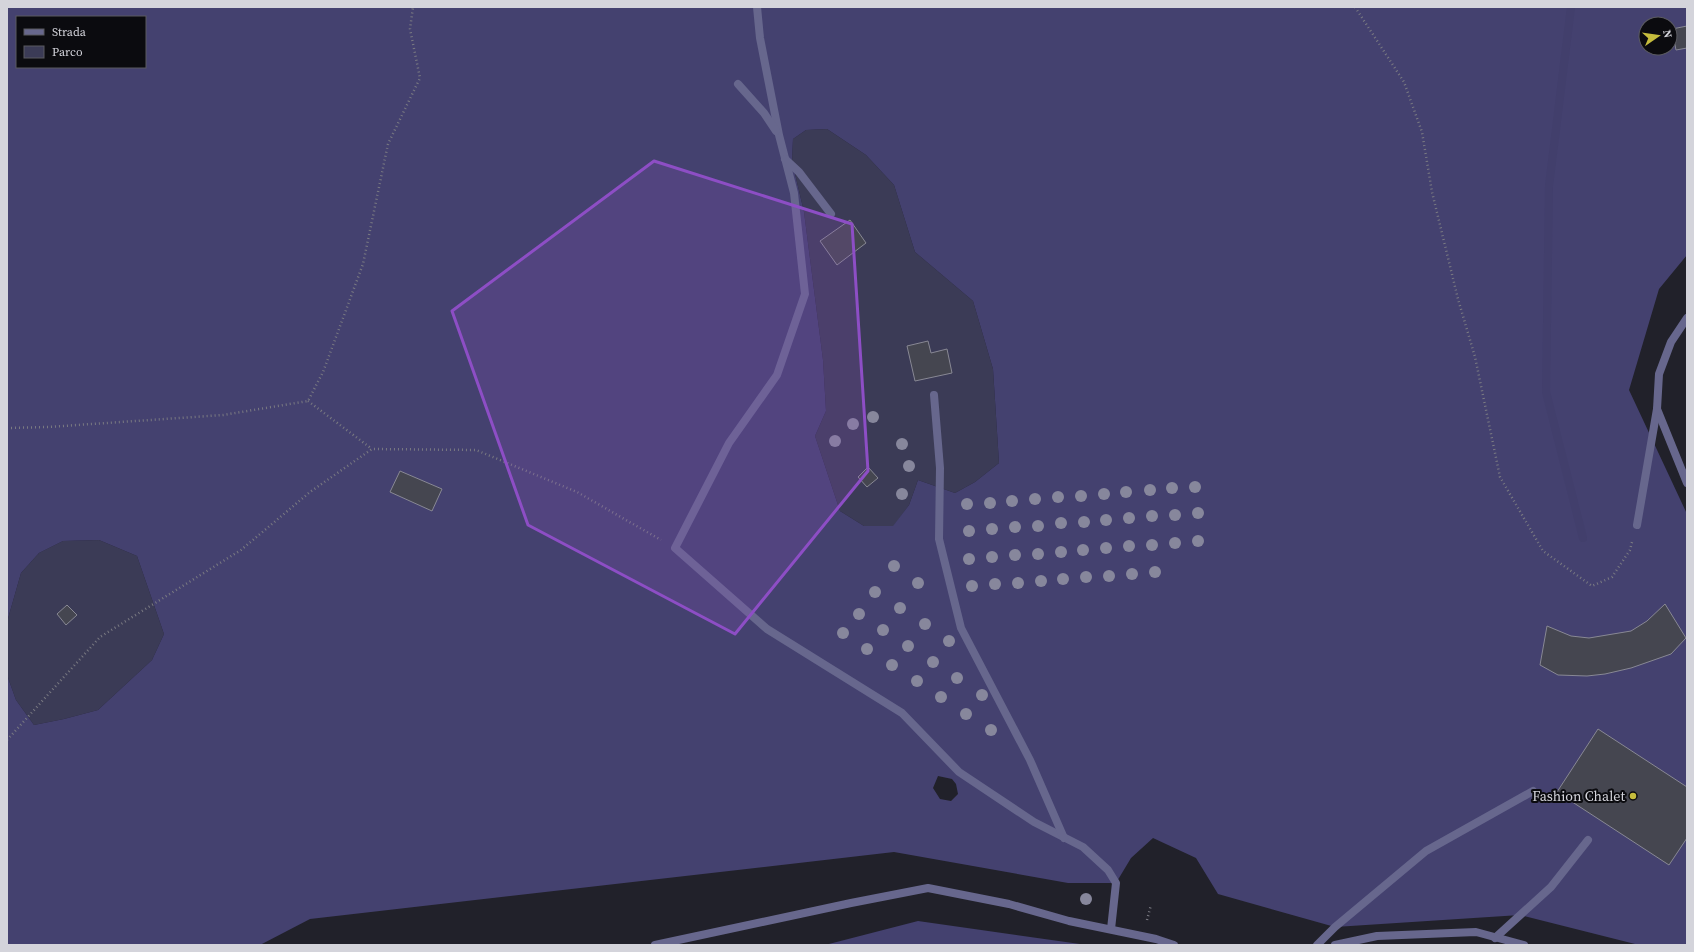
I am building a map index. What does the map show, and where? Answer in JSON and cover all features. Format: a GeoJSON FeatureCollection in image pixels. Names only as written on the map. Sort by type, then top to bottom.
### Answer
{"type":"FeatureCollection","features":[{"type":"Feature","properties":{"kind":"street"},"geometry":{"type":"LineString","coordinates":[[757,7],[760,38],[779,135],[794,193],[805,294],[776,375],[729,443],[675,548],[767,629],[902,713],[960,772],[1034,822],[1083,847],[1108,870],[1116,884],[1111,929]]}},
{"type":"Feature","properties":{"kind":"street"},"geometry":{"type":"LineString","coordinates":[[738,84],[764,113],[779,135]]}},
{"type":"Feature","properties":{"kind":"street"},"geometry":{"type":"LineString","coordinates":[[785,158],[799,172],[831,214]]}},
{"type":"Feature","properties":{"kind":"street"},"geometry":{"type":"LineString","coordinates":[[1637,525],[1657,409],[1659,374],[1671,342],[1687,318]]}},
{"type":"Feature","properties":{"kind":"street"},"geometry":{"type":"LineString","coordinates":[[934,395],[940,468],[939,539],[961,628],[1030,760],[1064,838]]}},
{"type":"Feature","properties":{"kind":"street"},"geometry":{"type":"LineString","coordinates":[[1657,409],[1687,483]]}},
{"type":"Feature","properties":{"kind":"street"},"geometry":{"type":"LineString","coordinates":[[1317,945],[1335,927],[1426,851],[1533,791]]}},
{"type":"Feature","properties":{"kind":"street"},"geometry":{"type":"LineString","coordinates":[[1495,938],[1551,887],[1588,840]]}},
{"type":"Feature","properties":{"kind":"street"},"geometry":{"type":"LineString","coordinates":[[655,945],[928,888],[1009,904],[1068,921],[1156,938],[1174,945]]}},
{"type":"Feature","properties":{"kind":"street"},"geometry":{"type":"LineString","coordinates":[[1335,945],[1377,936],[1476,932],[1524,945]]}},
{"type":"Feature","properties":{"kind":"path"},"geometry":{"type":"LineString","coordinates":[[308,401],[324,372],[363,264],[388,144],[420,78],[410,29],[413,7]]}},
{"type":"Feature","properties":{"kind":"path"},"geometry":{"type":"LineString","coordinates":[[1355,7],[1404,82],[1422,132],[1432,192],[1458,299],[1475,357],[1500,477],[1543,551],[1592,586],[1612,577],[1630,550],[1637,525]]}},
{"type":"Feature","properties":{"kind":"path"},"geometry":{"type":"LineString","coordinates":[[7,428],[48,427],[223,415],[308,401],[372,449]]}},
{"type":"Feature","properties":{"kind":"path"},"geometry":{"type":"LineString","coordinates":[[7,740],[100,637],[241,550],[310,492],[372,449],[476,450],[577,492],[675,548]]}},
{"type":"Feature","properties":{"kind":"highlighted area"},"geometry":{"type":"Polygon","coordinates":[[[654,161],[852,224],[868,471],[735,634],[528,525],[452,311],[654,161]]]}},
{"type":"Feature","properties":{"kind":"green space"},"geometry":{"type":"Polygon","coordinates":[[[827,129],[866,155],[894,185],[915,252],[973,301],[993,369],[999,463],[975,482],[955,493],[918,480],[909,505],[893,527],[864,526],[840,511],[815,436],[826,411],[823,360],[804,212],[792,161],[793,139],[806,130],[827,129]]]}},
{"type":"Feature","properties":{"kind":"green space"},"geometry":{"type":"Polygon","coordinates":[[[99,540],[137,556],[164,634],[152,660],[98,710],[34,725],[16,700],[7,675],[7,622],[21,573],[39,553],[63,541],[99,540]]]}},
{"type":"Feature","properties":{"kind":"shaded area"},"geometry":{"type":"Polygon","coordinates":[[[7,7],[1687,7],[1687,255],[1659,289],[1629,390],[1687,514],[1687,945],[1639,945],[1520,915],[1335,927],[1218,894],[1196,858],[1153,838],[1131,858],[1116,883],[1068,883],[894,852],[310,919],[260,945],[7,945],[7,675],[16,700],[34,725],[64,719],[98,710],[152,660],[164,634],[137,556],[99,540],[63,541],[39,553],[21,573],[7,622],[7,7]],[[827,129],[806,130],[793,139],[792,161],[804,212],[823,360],[826,411],[815,436],[840,511],[864,526],[893,526],[909,505],[918,480],[955,493],[975,482],[999,463],[993,369],[973,301],[915,252],[894,185],[866,155],[827,129]],[[938,776],[933,788],[940,799],[951,801],[958,794],[956,784],[952,779],[938,776]]]}},
{"type":"Feature","properties":{"kind":"shaded area"},"geometry":{"type":"Polygon","coordinates":[[[918,921],[1087,945],[825,945],[918,921]]]}},
{"type":"Feature","properties":{"kind":"building"},"geometry":{"type":"Polygon","coordinates":[[[1687,26],[1687,48],[1678,50],[1678,28],[1687,26]]]}},
{"type":"Feature","properties":{"kind":"building"},"geometry":{"type":"Polygon","coordinates":[[[850,220],[866,243],[837,265],[820,241],[850,220]]]}},
{"type":"Feature","properties":{"kind":"building"},"geometry":{"type":"Polygon","coordinates":[[[928,341],[931,353],[947,349],[952,373],[915,381],[907,346],[928,341]]]}},
{"type":"Feature","properties":{"kind":"building"},"geometry":{"type":"Polygon","coordinates":[[[868,467],[878,478],[867,487],[858,477],[868,467]]]}},
{"type":"Feature","properties":{"kind":"building"},"geometry":{"type":"Polygon","coordinates":[[[400,471],[442,489],[432,511],[390,492],[400,471]]]}},
{"type":"Feature","properties":{"kind":"building"},"geometry":{"type":"Polygon","coordinates":[[[1665,604],[1686,638],[1671,654],[1631,668],[1605,674],[1587,676],[1558,675],[1540,665],[1547,626],[1571,636],[1589,638],[1631,631],[1647,621],[1665,604]]]}},
{"type":"Feature","properties":{"kind":"building"},"geometry":{"type":"Polygon","coordinates":[[[67,605],[77,615],[66,625],[57,614],[67,605]]]}},
{"type":"Feature","properties":{"kind":"building"},"geometry":{"type":"Polygon","coordinates":[[[1598,729],[1687,787],[1687,838],[1669,865],[1557,792],[1598,729]]]}},
{"type":"Feature","properties":{"kind":"waterway"},"geometry":{"type":"LineString","coordinates":[[1571,7],[1549,186],[1546,392],[1583,538]]}},
{"type":"Feature","properties":{"kind":"place","name":"Fashion Chalet"},"geometry":{"type":"Point","coordinates":[1633,796]}}]}
